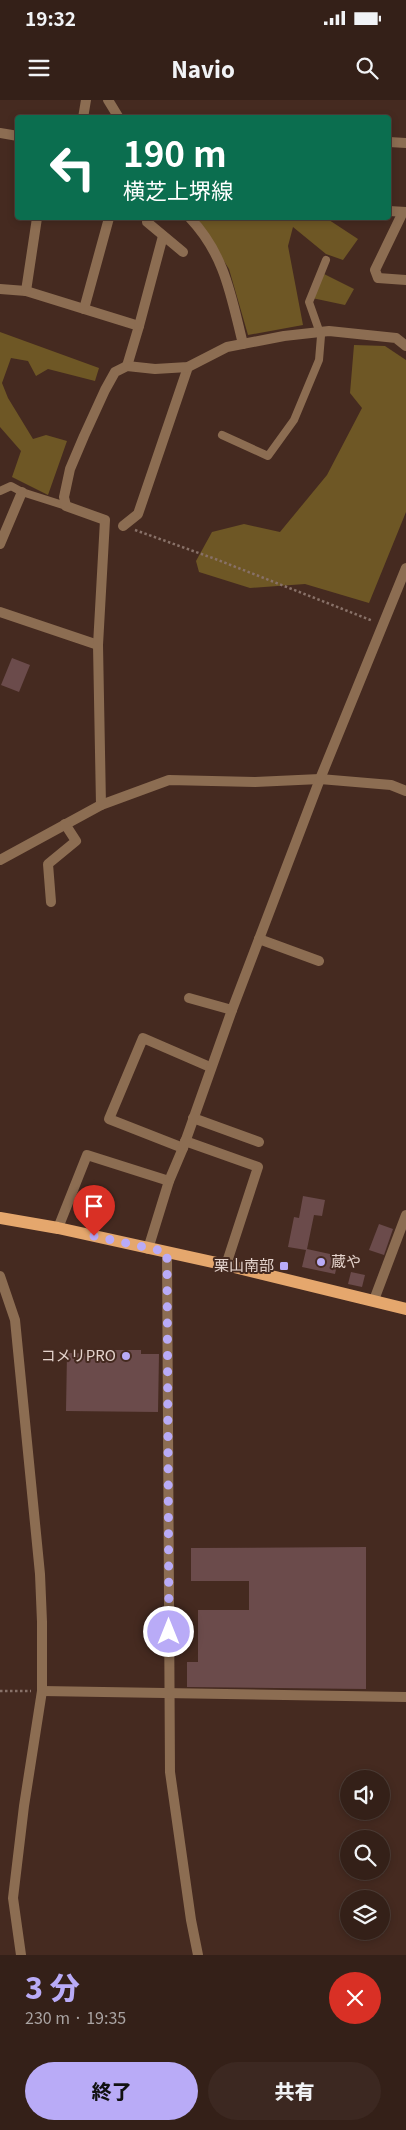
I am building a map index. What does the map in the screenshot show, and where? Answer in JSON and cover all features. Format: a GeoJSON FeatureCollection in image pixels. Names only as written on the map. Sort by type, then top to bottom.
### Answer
{"type":"FeatureCollection","features":[{"type":"Feature","properties":{"kind":"main road"},"geometry":{"type":"LineString","coordinates":[[0,1218],[58,1228],[226,1265],[406,1308]]}},
{"type":"Feature","properties":{"kind":"street"},"geometry":{"type":"LineString","coordinates":[[84,115],[86,100]]}},
{"type":"Feature","properties":{"kind":"street"},"geometry":{"type":"LineString","coordinates":[[108,100],[117,115]]}},
{"type":"Feature","properties":{"kind":"street"},"geometry":{"type":"LineString","coordinates":[[0,133],[15,136]]}},
{"type":"Feature","properties":{"kind":"street"},"geometry":{"type":"LineString","coordinates":[[391,142],[406,142]]}},
{"type":"Feature","properties":{"kind":"street"},"geometry":{"type":"LineString","coordinates":[[391,211],[405,212],[375,270],[378,278],[406,280]]}},
{"type":"Feature","properties":{"kind":"street"},"geometry":{"type":"LineString","coordinates":[[26,291],[37,220]]}},
{"type":"Feature","properties":{"kind":"street"},"geometry":{"type":"LineString","coordinates":[[84,309],[108,220]]}},
{"type":"Feature","properties":{"kind":"street"},"geometry":{"type":"LineString","coordinates":[[192,220],[202,230],[226,275],[243,344]]}},
{"type":"Feature","properties":{"kind":"street"},"geometry":{"type":"LineString","coordinates":[[147,222],[183,252]]}},
{"type":"Feature","properties":{"kind":"street"},"geometry":{"type":"LineString","coordinates":[[126,366],[139,326],[163,236]]}},
{"type":"Feature","properties":{"kind":"street"},"geometry":{"type":"LineString","coordinates":[[0,289],[26,291],[139,326]]}},
{"type":"Feature","properties":{"kind":"street"},"geometry":{"type":"LineString","coordinates":[[101,805],[98,645],[105,520],[66,506],[64,497],[70,469],[104,390],[115,372],[126,366],[155,369],[188,367],[227,347],[284,336],[329,331],[396,338],[406,346]]}},
{"type":"Feature","properties":{"kind":"street"},"geometry":{"type":"LineString","coordinates":[[123,526],[138,514],[188,367]]}},
{"type":"Feature","properties":{"kind":"street"},"geometry":{"type":"LineString","coordinates":[[0,544],[22,492]]}},
{"type":"Feature","properties":{"kind":"street"},"geometry":{"type":"LineString","coordinates":[[148,1249],[169,1181],[184,1145],[210,1067],[320,779],[406,568]]}},
{"type":"Feature","properties":{"kind":"street"},"geometry":{"type":"LineString","coordinates":[[0,612],[98,645]]}},
{"type":"Feature","properties":{"kind":"street"},"geometry":{"type":"LineString","coordinates":[[0,860],[101,805],[168,780],[255,782],[320,779],[392,785],[406,790]]}},
{"type":"Feature","properties":{"kind":"street"},"geometry":{"type":"LineString","coordinates":[[51,902],[48,864],[76,841],[65,824]]}},
{"type":"Feature","properties":{"kind":"street"},"geometry":{"type":"LineString","coordinates":[[259,939],[319,961]]}},
{"type":"Feature","properties":{"kind":"street"},"geometry":{"type":"LineString","coordinates":[[189,998],[232,1010]]}},
{"type":"Feature","properties":{"kind":"street"},"geometry":{"type":"LineString","coordinates":[[210,1067],[143,1038],[108,1119],[184,1145],[258,1167],[226,1265]]}},
{"type":"Feature","properties":{"kind":"street"},"geometry":{"type":"LineString","coordinates":[[193,1118],[259,1142]]}},
{"type":"Feature","properties":{"kind":"street"},"geometry":{"type":"LineString","coordinates":[[58,1228],[87,1155],[169,1181]]}},
{"type":"Feature","properties":{"kind":"street"},"geometry":{"type":"LineString","coordinates":[[374,1300],[406,1215]]}},
{"type":"Feature","properties":{"kind":"street"},"geometry":{"type":"LineString","coordinates":[[167,1252],[170,1772],[191,1920],[198,1955]]}},
{"type":"Feature","properties":{"kind":"street"},"geometry":{"type":"LineString","coordinates":[[0,1276],[15,1320],[40,1574],[42,1622],[42,1690],[24,1806],[13,1898],[21,1955]]}},
{"type":"Feature","properties":{"kind":"street"},"geometry":{"type":"LineString","coordinates":[[42,1690],[406,1697]]}},
{"type":"Feature","properties":{"kind":"lane"},"geometry":{"type":"LineString","coordinates":[[222,435],[268,456],[294,420],[319,360],[320,332],[309,302],[326,260]]}},
{"type":"Feature","properties":{"kind":"lane"},"geometry":{"type":"LineString","coordinates":[[0,491],[11,486],[22,492],[66,506]]}},
{"type":"Feature","properties":{"kind":"path"},"geometry":{"type":"LineString","coordinates":[[123,526],[218,560],[384,625]]}},
{"type":"Feature","properties":{"kind":"path"},"geometry":{"type":"LineString","coordinates":[[0,1691],[42,1690]]}},
{"type":"Feature","properties":{"kind":"shaded area"},"geometry":{"type":"Polygon","coordinates":[[[198,220],[329,220],[358,239],[343,260],[326,254],[293,227],[288,246],[303,325],[248,335],[229,269],[198,220]]]}},
{"type":"Feature","properties":{"kind":"shaded area"},"geometry":{"type":"Polygon","coordinates":[[[322,273],[354,289],[345,305],[312,298],[322,273]]]}},
{"type":"Feature","properties":{"kind":"shaded area"},"geometry":{"type":"Polygon","coordinates":[[[0,332],[99,368],[95,381],[48,369],[36,376],[28,361],[11,358],[2,383],[8,398],[33,439],[46,435],[67,441],[48,495],[12,477],[21,451],[0,427],[0,332]]]}},
{"type":"Feature","properties":{"kind":"shaded area"},"geometry":{"type":"Polygon","coordinates":[[[354,345],[385,346],[406,360],[406,512],[369,603],[305,584],[250,588],[199,572],[196,561],[212,532],[244,524],[280,532],[327,475],[362,408],[350,393],[354,345]]]}},
{"type":"Feature","properties":{"kind":"building"},"geometry":{"type":"Polygon","coordinates":[[[12,658],[30,665],[19,692],[1,685],[12,658]]]}},
{"type":"Feature","properties":{"kind":"building"},"geometry":{"type":"Polygon","coordinates":[[[303,1196],[325,1200],[322,1216],[314,1215],[307,1249],[339,1256],[335,1274],[302,1267],[306,1250],[288,1247],[294,1217],[299,1218],[303,1196]]]}},
{"type":"Feature","properties":{"kind":"building"},"geometry":{"type":"Polygon","coordinates":[[[379,1224],[393,1229],[384,1255],[369,1250],[379,1224]]]}},
{"type":"Feature","properties":{"kind":"building"},"geometry":{"type":"Polygon","coordinates":[[[351,1272],[365,1275],[362,1287],[348,1284],[351,1272]]]}},
{"type":"Feature","properties":{"kind":"building"},"geometry":{"type":"Polygon","coordinates":[[[109,1350],[141,1350],[141,1354],[159,1354],[158,1412],[66,1411],[67,1353],[109,1354],[109,1350]]]}},
{"type":"Feature","properties":{"kind":"building"},"geometry":{"type":"Polygon","coordinates":[[[366,1547],[366,1689],[187,1687],[187,1662],[198,1662],[198,1610],[249,1610],[249,1581],[191,1581],[191,1548],[366,1547]]]}},
{"type":"Feature","properties":{"kind":"place","name":"蔵や"},"geometry":{"type":"Point","coordinates":[321,1262]}},
{"type":"Feature","properties":{"kind":"place","name":"栗山南部"},"geometry":{"type":"Point","coordinates":[284,1266]}},
{"type":"Feature","properties":{"kind":"place","name":"コメリPRO"},"geometry":{"type":"Point","coordinates":[126,1356]}},
{"type":"Feature","properties":{"kind":"route"},"geometry":{"type":"LineString","coordinates":[[94,1236],[167,1252],[169,1632]]}}]}
